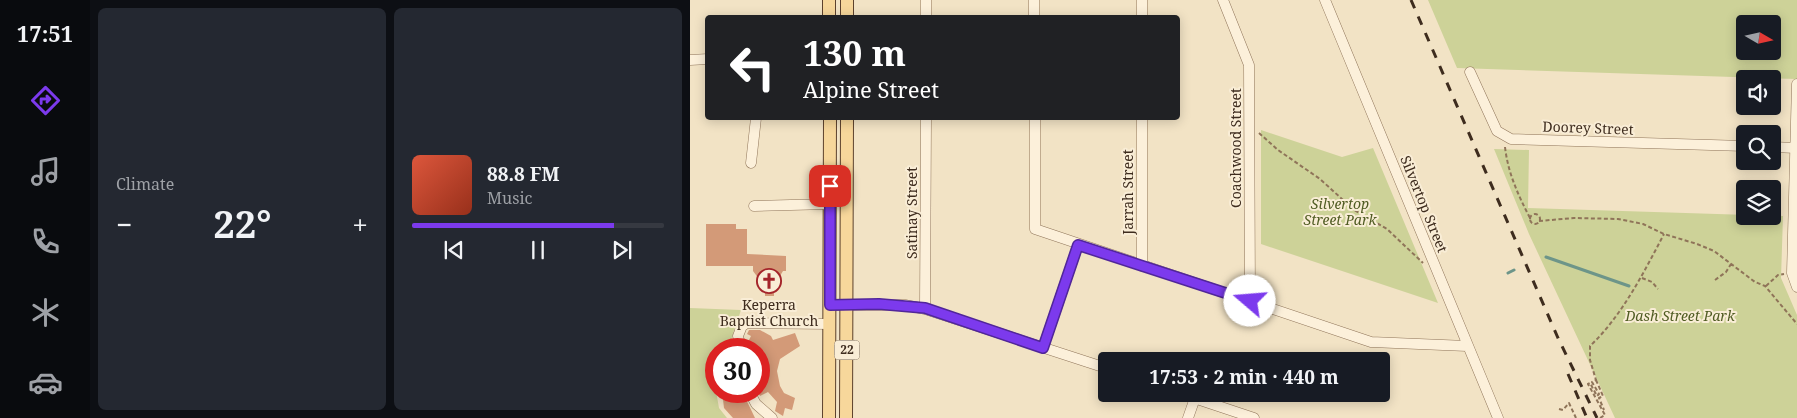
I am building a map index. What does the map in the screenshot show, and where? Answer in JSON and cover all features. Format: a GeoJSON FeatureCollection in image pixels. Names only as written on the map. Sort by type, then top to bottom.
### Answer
{"type":"FeatureCollection","features":[{"type":"Feature","properties":{"kind":"main road"},"geometry":{"type":"LineString","coordinates":[[829,0],[829,15]]}},
{"type":"Feature","properties":{"kind":"main road"},"geometry":{"type":"LineString","coordinates":[[847,0],[847,15]]}},
{"type":"Feature","properties":{"kind":"main road","name":"22"},"geometry":{"type":"LineString","coordinates":[[829,418],[830,120]]}},
{"type":"Feature","properties":{"kind":"main road","name":"22"},"geometry":{"type":"LineString","coordinates":[[846,418],[847,120]]}},
{"type":"Feature","properties":{"kind":"street"},"geometry":{"type":"LineString","coordinates":[[926,0],[926,15]]}},
{"type":"Feature","properties":{"kind":"street"},"geometry":{"type":"LineString","coordinates":[[1034,0],[1034,15]]}},
{"type":"Feature","properties":{"kind":"street"},"geometry":{"type":"LineString","coordinates":[[1142,0],[1142,15]]}},
{"type":"Feature","properties":{"kind":"street","name":"Coachwood Street"},"geometry":{"type":"LineString","coordinates":[[1223,0],[1250,65],[1250,301]]}},
{"type":"Feature","properties":{"kind":"street","name":"Silvertop Street"},"geometry":{"type":"LineString","coordinates":[[1325,0],[1498,418]]}},
{"type":"Feature","properties":{"kind":"street"},"geometry":{"type":"LineString","coordinates":[[690,60],[705,59]]}},
{"type":"Feature","properties":{"kind":"street"},"geometry":{"type":"LineString","coordinates":[[1470,72],[1497,131],[1504,137]]}},
{"type":"Feature","properties":{"kind":"street"},"geometry":{"type":"LineString","coordinates":[[1797,84],[1792,273],[1797,287]]}},
{"type":"Feature","properties":{"kind":"street"},"geometry":{"type":"LineString","coordinates":[[751,163],[756,120]]}},
{"type":"Feature","properties":{"kind":"street","name":"Satinay Street"},"geometry":{"type":"LineString","coordinates":[[925,308],[926,120]]}},
{"type":"Feature","properties":{"kind":"street"},"geometry":{"type":"LineString","coordinates":[[1035,120],[1035,229],[1371,342],[1467,346]]}},
{"type":"Feature","properties":{"kind":"street","name":"Jarrah Street"},"geometry":{"type":"LineString","coordinates":[[1142,120],[1142,266]]}},
{"type":"Feature","properties":{"kind":"street","name":"Doorey Street"},"geometry":{"type":"LineString","coordinates":[[1504,137],[1520,140],[1736,146]]}},
{"type":"Feature","properties":{"kind":"street"},"geometry":{"type":"LineString","coordinates":[[1781,147],[1796,148]]}},
{"type":"Feature","properties":{"kind":"street"},"geometry":{"type":"LineString","coordinates":[[754,206],[830,204]]}},
{"type":"Feature","properties":{"kind":"street"},"geometry":{"type":"LineString","coordinates":[[1043,348],[1078,245]]}},
{"type":"Feature","properties":{"kind":"street"},"geometry":{"type":"LineString","coordinates":[[830,305],[925,308],[1098,365]]}},
{"type":"Feature","properties":{"kind":"street"},"geometry":{"type":"LineString","coordinates":[[738,338],[742,326],[747,323],[830,324]]}},
{"type":"Feature","properties":{"kind":"street"},"geometry":{"type":"LineString","coordinates":[[1188,418],[1194,402]]}},
{"type":"Feature","properties":{"kind":"street"},"geometry":{"type":"LineString","coordinates":[[1207,402],[1254,418]]}},
{"type":"Feature","properties":{"kind":"street"},"geometry":{"type":"LineString","coordinates":[[755,403],[772,418]]}},
{"type":"Feature","properties":{"kind":"path"},"geometry":{"type":"LineString","coordinates":[[1250,128],[1320,179],[1354,210],[1387,229],[1423,263],[1425,262]]}},
{"type":"Feature","properties":{"kind":"path"},"geometry":{"type":"LineString","coordinates":[[1504,137],[1509,171],[1519,199],[1533,224],[1574,218],[1618,219],[1643,224],[1664,234],[1714,251],[1755,282],[1766,286],[1797,324]]}},
{"type":"Feature","properties":{"kind":"path"},"geometry":{"type":"LineString","coordinates":[[1530,218],[1536,214],[1540,217],[1539,222]]}},
{"type":"Feature","properties":{"kind":"path"},"geometry":{"type":"LineString","coordinates":[[1603,411],[1605,410],[1598,398],[1603,396],[1590,360],[1590,346],[1601,336],[1641,277],[1664,234]]}},
{"type":"Feature","properties":{"kind":"path"},"geometry":{"type":"LineString","coordinates":[[1715,280],[1729,269],[1731,264]]}},
{"type":"Feature","properties":{"kind":"path"},"geometry":{"type":"LineString","coordinates":[[1720,270],[1722,275]]}},
{"type":"Feature","properties":{"kind":"path"},"geometry":{"type":"LineString","coordinates":[[1766,286],[1778,275],[1786,274]]}},
{"type":"Feature","properties":{"kind":"path"},"geometry":{"type":"LineString","coordinates":[[1641,277],[1652,282],[1658,289]]}},
{"type":"Feature","properties":{"kind":"path"},"geometry":{"type":"LineString","coordinates":[[1596,380],[1592,382],[1599,394],[1597,396],[1590,383],[1588,384],[1606,415],[1600,418]]}},
{"type":"Feature","properties":{"kind":"path"},"geometry":{"type":"LineString","coordinates":[[1559,408],[1563,410],[1569,404],[1576,418]]}},
{"type":"Feature","properties":{"kind":"green space"},"geometry":{"type":"Polygon","coordinates":[[[1428,0],[1797,0],[1797,79],[1781,78],[1781,70],[1736,70],[1736,77],[1457,68],[1428,0]]]}},
{"type":"Feature","properties":{"kind":"green space","name":"Silvertop Street Park"},"geometry":{"type":"Polygon","coordinates":[[[1261,130],[1342,157],[1373,148],[1438,303],[1261,244],[1261,130]]]}},
{"type":"Feature","properties":{"kind":"green space","name":"Dash Street Park"},"geometry":{"type":"Polygon","coordinates":[[[1494,149],[1529,150],[1528,208],[1736,215],[1736,225],[1781,225],[1781,216],[1783,216],[1781,278],[1797,315],[1797,418],[1615,418],[1529,234],[1494,149]]]}},
{"type":"Feature","properties":{"kind":"green space"},"geometry":{"type":"Polygon","coordinates":[[[690,308],[741,310],[732,338],[705,338],[705,403],[718,403],[719,408],[727,418],[690,418],[690,308]]]}},
{"type":"Feature","properties":{"kind":"building"},"geometry":{"type":"Polygon","coordinates":[[[706,224],[736,224],[736,229],[747,229],[747,254],[786,256],[786,271],[783,271],[774,286],[774,296],[765,296],[765,287],[753,271],[753,266],[706,266],[706,224]]]}},
{"type":"Feature","properties":{"kind":"building"},"geometry":{"type":"Polygon","coordinates":[[[749,330],[760,330],[771,336],[773,340],[795,333],[800,346],[780,359],[777,371],[780,386],[784,393],[795,398],[792,410],[785,408],[783,416],[775,411],[777,402],[770,394],[770,338],[750,338],[751,336],[747,334],[749,330]]]}},
{"type":"Feature","properties":{"kind":"building"},"geometry":{"type":"Polygon","coordinates":[[[723,403],[748,403],[755,418],[733,418],[724,408],[723,403]]]}},
{"type":"Feature","properties":{"kind":"waterway"},"geometry":{"type":"LineString","coordinates":[[1546,257],[1629,286]]}},
{"type":"Feature","properties":{"kind":"waterway"},"geometry":{"type":"LineString","coordinates":[[1508,273],[1514,270]]}},
{"type":"Feature","properties":{"kind":"railway"},"geometry":{"type":"LineString","coordinates":[[1411,0],[1558,338],[1597,418]]}},
{"type":"Feature","properties":{"kind":"railway"},"geometry":{"type":"LineString","coordinates":[[1568,374],[1587,418]]}},
{"type":"Feature","properties":{"kind":"place","name":"Keperra Baptist Church"},"geometry":{"type":"Point","coordinates":[769,281]}},
{"type":"Feature","properties":{"kind":"route"},"geometry":{"type":"LineString","coordinates":[[830,186],[830,305],[879,304],[925,308],[1043,348],[1078,245],[1250,301]]}}]}
